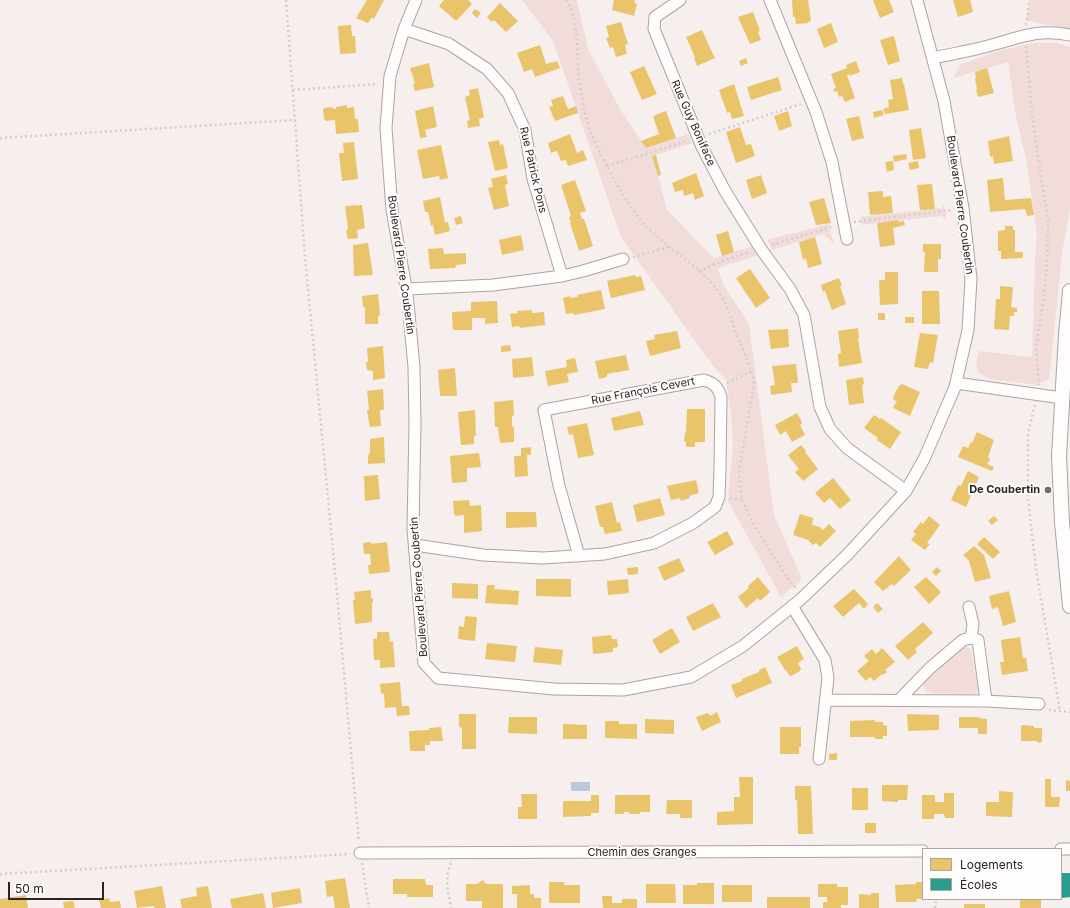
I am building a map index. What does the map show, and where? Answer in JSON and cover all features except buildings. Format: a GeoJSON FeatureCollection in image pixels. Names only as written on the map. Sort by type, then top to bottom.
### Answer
{"type":"FeatureCollection","features":[{"type":"Feature","properties":{"kind":"street","name":"Boulevard Pierre Coubertin"},"geometry":{"type":"LineString","coordinates":[[416,0],[404,28],[390,76],[386,128],[392,210],[407,289],[414,367],[415,423],[413,529],[424,663],[438,678],[554,689],[624,690],[691,677],[743,646],[792,606],[847,555],[906,491],[924,459],[956,383],[968,330],[971,278],[963,208],[944,101],[917,0]]}},
{"type":"Feature","properties":{"kind":"street","name":"Rue Guy Boniface"},"geometry":{"type":"LineString","coordinates":[[680,0],[655,17],[654,29],[702,147],[725,191],[761,249]]}},
{"type":"Feature","properties":{"kind":"street"},"geometry":{"type":"LineString","coordinates":[[770,0],[816,112],[832,162],[847,239]]}},
{"type":"Feature","properties":{"kind":"street","name":"Rue Patrick Pons"},"geometry":{"type":"LineString","coordinates":[[404,28],[449,44],[487,69],[508,93],[526,130],[533,179],[562,276]]}},
{"type":"Feature","properties":{"kind":"street"},"geometry":{"type":"LineString","coordinates":[[933,58],[987,46],[1025,35],[1046,32],[1070,35]]}},
{"type":"Feature","properties":{"kind":"street"},"geometry":{"type":"LineString","coordinates":[[761,249],[790,288],[804,315],[820,407],[830,429],[846,448],[906,491]]}},
{"type":"Feature","properties":{"kind":"street"},"geometry":{"type":"LineString","coordinates":[[407,289],[493,285],[562,276],[583,272],[623,259]]}},
{"type":"Feature","properties":{"kind":"street"},"geometry":{"type":"LineString","coordinates":[[1070,291],[1059,456],[1061,508],[1070,606]]}},
{"type":"Feature","properties":{"kind":"street","name":"Rue François Cevert"},"geometry":{"type":"LineString","coordinates":[[579,556],[559,486],[544,410],[704,380],[711,382],[718,388]]}},
{"type":"Feature","properties":{"kind":"street"},"geometry":{"type":"LineString","coordinates":[[956,383],[1062,398]]}},
{"type":"Feature","properties":{"kind":"street"},"geometry":{"type":"LineString","coordinates":[[415,546],[483,555],[543,558],[605,554],[654,543],[693,523],[715,507],[719,497],[721,462],[721,397],[718,388]]}},
{"type":"Feature","properties":{"kind":"street"},"geometry":{"type":"LineString","coordinates":[[792,606],[825,660],[828,678],[819,759]]}},
{"type":"Feature","properties":{"kind":"street"},"geometry":{"type":"LineString","coordinates":[[969,607],[973,624],[971,638]]}},
{"type":"Feature","properties":{"kind":"street"},"geometry":{"type":"LineString","coordinates":[[899,700],[930,668],[963,640],[971,638],[978,640],[986,700]]}},
{"type":"Feature","properties":{"kind":"street"},"geometry":{"type":"LineString","coordinates":[[826,700],[986,700],[1039,704]]}},
{"type":"Feature","properties":{"kind":"street","name":"Chemin des Granges"},"geometry":{"type":"LineString","coordinates":[[360,853],[922,851]]}},
{"type":"Feature","properties":{"kind":"path"},"geometry":{"type":"LineString","coordinates":[[286,0],[305,257],[360,853],[369,908]]}},
{"type":"Feature","properties":{"kind":"path"},"geometry":{"type":"LineString","coordinates":[[566,0],[570,8],[576,31],[578,68],[586,119],[611,174],[636,215],[669,247],[699,270],[726,302],[734,327],[752,371],[754,382],[740,472],[740,487],[743,500],[750,516],[788,579],[803,596]]}},
{"type":"Feature","properties":{"kind":"path"},"geometry":{"type":"LineString","coordinates":[[1028,0],[1025,35],[1033,123],[1048,222],[1047,266],[1036,349],[1036,363],[1039,382],[1028,433],[1028,497],[1037,575],[1060,711]]}},
{"type":"Feature","properties":{"kind":"path"},"geometry":{"type":"LineString","coordinates":[[293,90],[389,84]]}},
{"type":"Feature","properties":{"kind":"path"},"geometry":{"type":"LineString","coordinates":[[0,138],[295,120]]}},
{"type":"Feature","properties":{"kind":"path"},"geometry":{"type":"LineString","coordinates":[[699,270],[722,261],[844,224],[863,220],[963,208]]}},
{"type":"Feature","properties":{"kind":"path"},"geometry":{"type":"LineString","coordinates":[[623,259],[669,247]]}},
{"type":"Feature","properties":{"kind":"path"},"geometry":{"type":"LineString","coordinates":[[718,388],[752,371]]}},
{"type":"Feature","properties":{"kind":"path"},"geometry":{"type":"LineString","coordinates":[[1039,704],[1043,710],[1070,712]]}},
{"type":"Feature","properties":{"kind":"path"},"geometry":{"type":"LineString","coordinates":[[0,874],[360,853]]}},
{"type":"Feature","properties":{"kind":"path"},"geometry":{"type":"LineString","coordinates":[[451,908],[447,888],[447,877],[455,853]]}},
{"type":"Feature","properties":{"kind":"shaded area"},"geometry":{"type":"Polygon","coordinates":[[[522,0],[577,0],[588,49],[620,109],[646,148],[688,134],[692,143],[653,156],[667,210],[714,258],[753,246],[759,255],[718,269],[723,284],[749,324],[774,515],[802,579],[781,597],[728,501],[733,444],[726,380],[710,362],[621,237],[553,41],[522,0]]]}},
{"type":"Feature","properties":{"kind":"shaded area"},"geometry":{"type":"Polygon","coordinates":[[[1030,0],[1070,0],[1070,29],[1026,21],[1030,0]]]}},
{"type":"Feature","properties":{"kind":"shaded area"},"geometry":{"type":"Polygon","coordinates":[[[1034,43],[1057,43],[1070,47],[1070,208],[1063,247],[1049,379],[1036,385],[989,379],[979,373],[976,364],[979,351],[1032,357],[1037,233],[1026,159],[1016,116],[1008,62],[953,78],[961,64],[1002,50],[1034,43]]]}},
{"type":"Feature","properties":{"kind":"shaded area"},"geometry":{"type":"Polygon","coordinates":[[[944,204],[947,220],[941,216],[861,225],[860,217],[941,208],[944,204]]]}},
{"type":"Feature","properties":{"kind":"shaded area"},"geometry":{"type":"Polygon","coordinates":[[[828,224],[834,244],[823,234],[773,250],[767,240],[828,224]]]}},
{"type":"Feature","properties":{"kind":"shaded area"},"geometry":{"type":"Polygon","coordinates":[[[961,647],[971,649],[978,690],[975,694],[932,693],[926,691],[923,686],[924,681],[961,647]]]}},
{"type":"Feature","properties":{"kind":"water"},"geometry":{"type":"Polygon","coordinates":[[[571,782],[590,782],[590,791],[571,791],[571,782]]]}},
{"type":"Feature","properties":{"kind":"place","name":"De Coubertin"},"geometry":{"type":"Point","coordinates":[1048,490]}}]}
